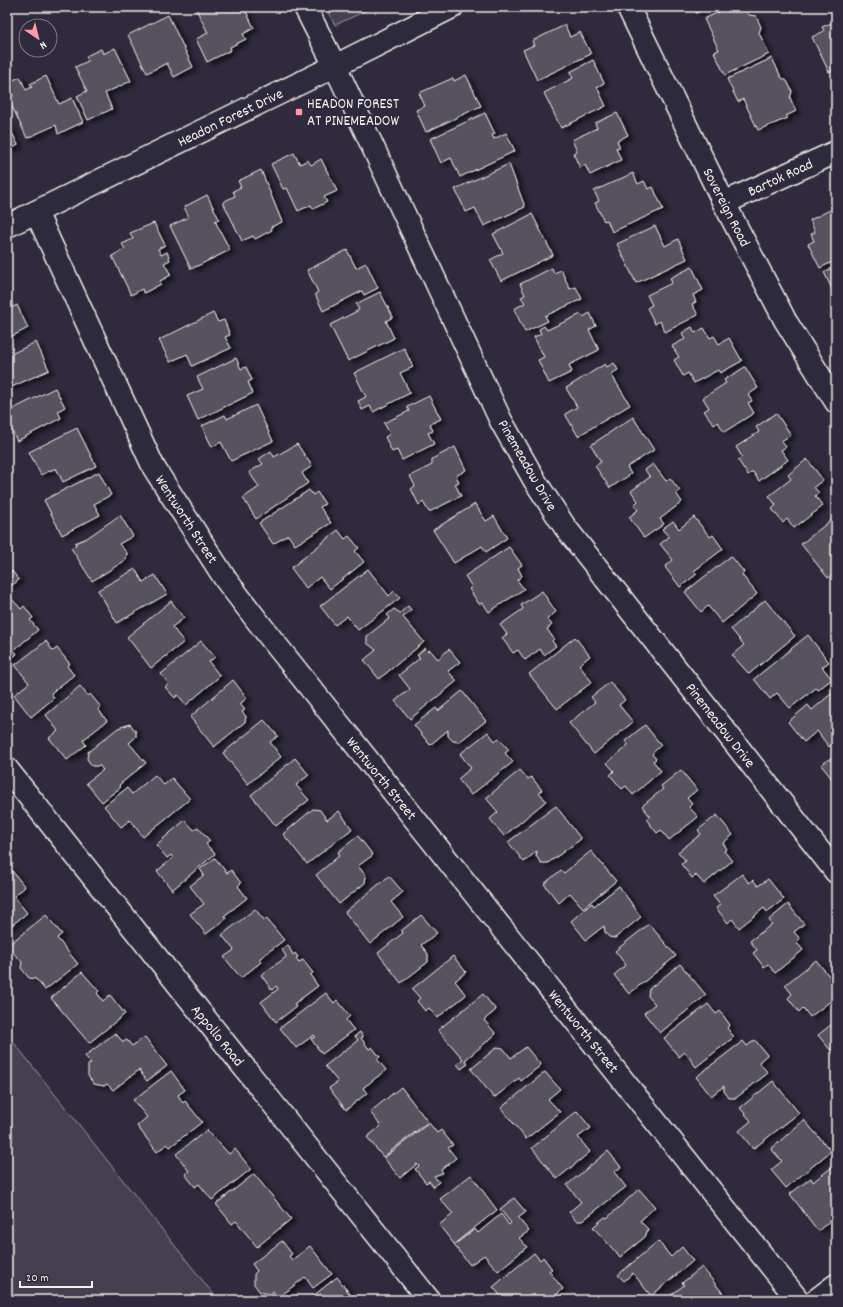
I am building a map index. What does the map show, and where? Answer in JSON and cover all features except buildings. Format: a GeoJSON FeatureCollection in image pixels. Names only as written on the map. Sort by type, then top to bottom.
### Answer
{"type":"FeatureCollection","features":[{"type":"Feature","properties":{"kind":"street","name":"Pinemeadow Drive"},"geometry":{"type":"LineString","coordinates":[[305,7],[335,66],[501,421],[535,481],[565,527],[836,872]]}},
{"type":"Feature","properties":{"kind":"street","name":"Headon Forest Drive"},"geometry":{"type":"LineString","coordinates":[[7,226],[335,66],[452,7]]}},
{"type":"Feature","properties":{"kind":"street","name":"Sovereign Road"},"geometry":{"type":"LineString","coordinates":[[628,7],[724,203],[785,320],[836,402]]}},
{"type":"Feature","properties":{"kind":"street","name":"Bartok Road"},"geometry":{"type":"LineString","coordinates":[[724,203],[836,152]]}},
{"type":"Feature","properties":{"kind":"street","name":"Wentworth Street"},"geometry":{"type":"LineString","coordinates":[[36,212],[154,468],[226,580],[798,1300]]}},
{"type":"Feature","properties":{"kind":"street","name":"Appollo Road"},"geometry":{"type":"LineString","coordinates":[[7,769],[429,1300]]}},
{"type":"Feature","properties":{"kind":"street"},"geometry":{"type":"LineString","coordinates":[[816,1300],[836,1285]]}},
{"type":"Feature","properties":{"kind":"shaded area"},"geometry":{"type":"Polygon","coordinates":[[[325,7],[374,7],[335,25],[325,7]]]}},
{"type":"Feature","properties":{"kind":"shaded area"},"geometry":{"type":"Polygon","coordinates":[[[7,1034],[218,1300],[7,1300],[7,1034]]]}},
{"type":"Feature","properties":{"kind":"place","name":"HEADON FOREST AT PINEMEADOW"},"geometry":{"type":"Point","coordinates":[299,112]}}]}
